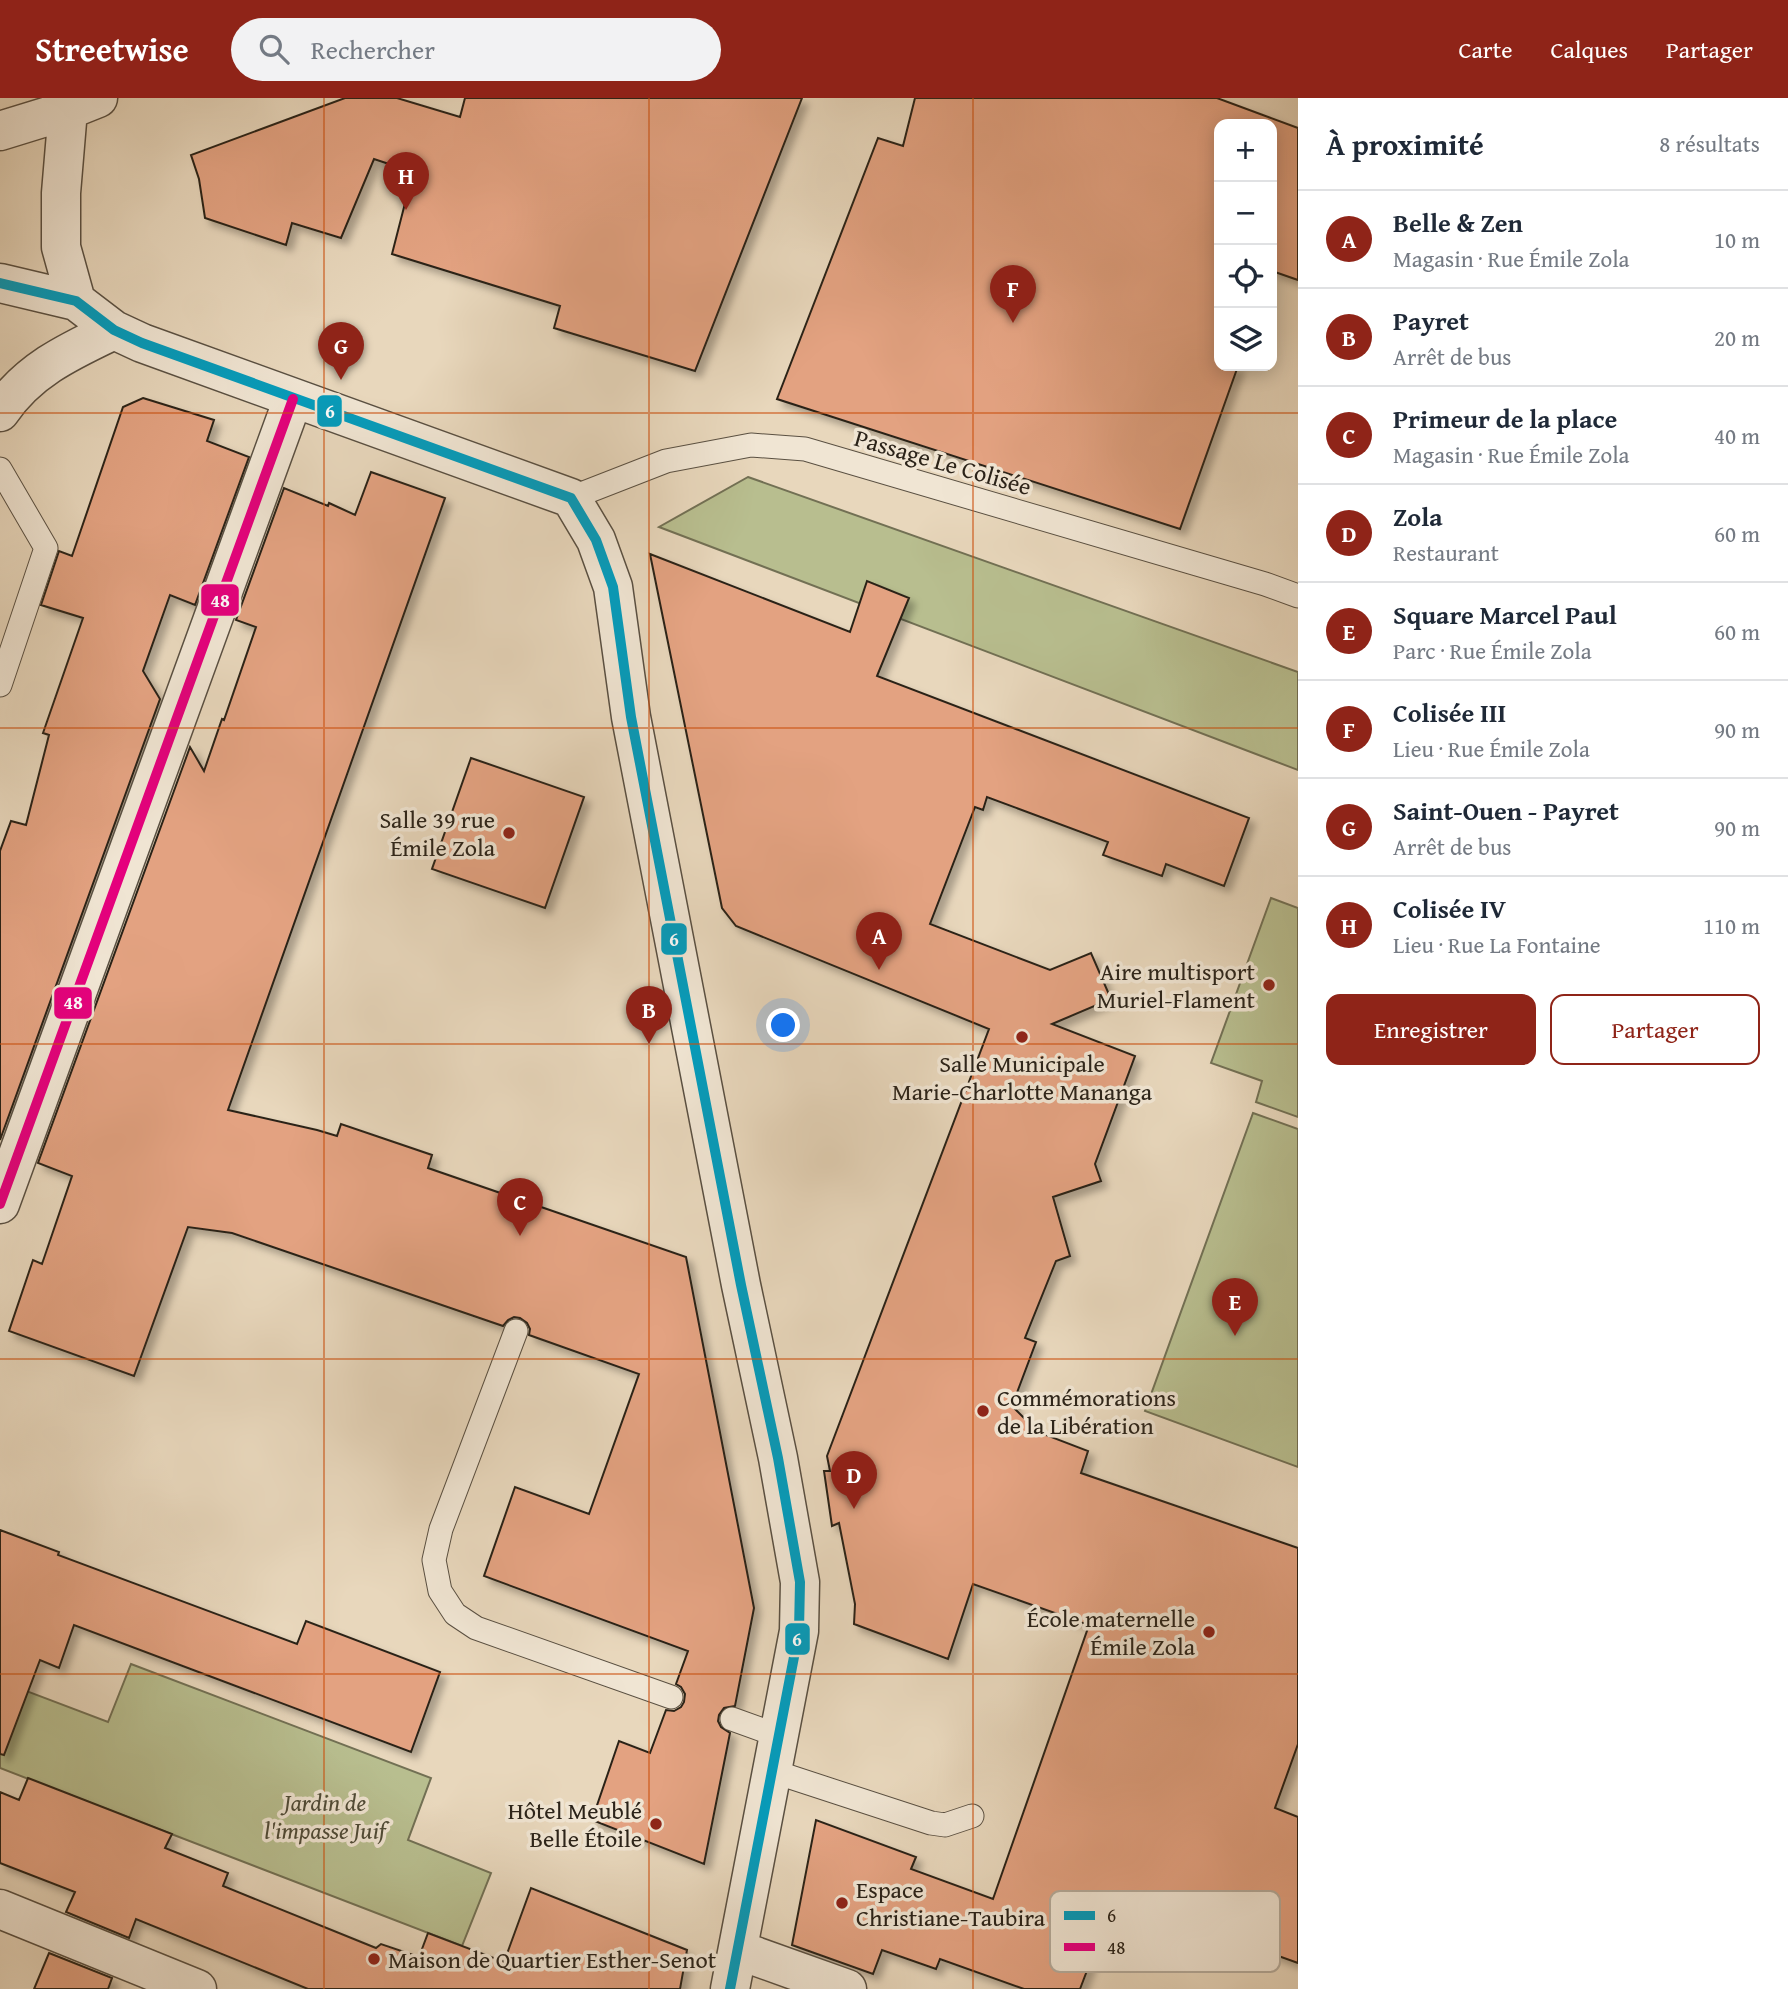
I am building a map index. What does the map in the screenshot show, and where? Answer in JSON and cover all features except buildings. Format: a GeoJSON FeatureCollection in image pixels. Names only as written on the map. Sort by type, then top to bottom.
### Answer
{"type":"FeatureCollection","features":[{"type":"Feature","properties":{"kind":"street"},"geometry":{"type":"LineString","coordinates":[[0,131],[83,104]]}},
{"type":"Feature","properties":{"kind":"street"},"geometry":{"type":"LineString","coordinates":[[76,301],[61,247],[61,193],[83,104]]}},
{"type":"Feature","properties":{"kind":"street"},"geometry":{"type":"LineString","coordinates":[[0,282],[76,301],[114,330],[187,360],[572,498],[596,540],[613,587],[631,717],[741,1285],[778,1458],[800,1582],[800,1631],[730,1989]]}},
{"type":"Feature","properties":{"kind":"street"},"geometry":{"type":"LineString","coordinates":[[0,412],[9,397],[44,366],[114,330]]}},
{"type":"Feature","properties":{"kind":"street"},"geometry":{"type":"LineString","coordinates":[[0,1204],[293,399]]}},
{"type":"Feature","properties":{"kind":"street"},"geometry":{"type":"LineString","coordinates":[[0,1909],[197,1989]]}},
{"type":"Feature","properties":{"kind":"street"},"geometry":{"type":"LineString","coordinates":[[738,1950],[847,1989]]}},
{"type":"Feature","properties":{"kind":"lane","name":"Passage Le Colisée"},"geometry":{"type":"LineString","coordinates":[[572,498],[666,461],[751,445],[805,449],[1298,596]]}},
{"type":"Feature","properties":{"kind":"lane"},"geometry":{"type":"LineString","coordinates":[[0,469],[46,548],[0,685]]}},
{"type":"Feature","properties":{"kind":"lane"},"geometry":{"type":"LineString","coordinates":[[516,1331],[440,1530],[434,1560],[440,1591],[455,1614],[476,1629],[671,1697]]}},
{"type":"Feature","properties":{"kind":"lane"},"geometry":{"type":"LineString","coordinates":[[732,1719],[776,1754],[931,1823],[946,1825],[972,1816]]}},
{"type":"Feature","properties":{"kind":"green space"},"geometry":{"type":"Polygon","coordinates":[[[748,477],[1298,672],[1298,770],[659,527],[748,477]]]}},
{"type":"Feature","properties":{"kind":"green space","name":"Aire multisport Muriel-Flament"},"geometry":{"type":"Polygon","coordinates":[[[1271,898],[1298,908],[1298,1117],[1256,1102],[1262,1081],[1211,1063],[1271,898]]]}},
{"type":"Feature","properties":{"kind":"green space"},"geometry":{"type":"Polygon","coordinates":[[[1253,1113],[1298,1129],[1298,1467],[1145,1411],[1253,1113]]]}},
{"type":"Feature","properties":{"kind":"green space","name":"Jardin de l'impasse Juif"},"geometry":{"type":"Polygon","coordinates":[[[131,1664],[431,1778],[408,1840],[491,1873],[462,1946],[0,1768],[0,1681],[108,1722],[131,1664]]]}},
{"type":"Feature","properties":{"kind":"transit line","name":"6"},"geometry":{"type":"LineString","coordinates":[[0,283],[76,301],[114,330],[142,343],[571,498],[596,540],[613,587],[631,717],[741,1285],[778,1458],[800,1582],[799,1631],[730,1989]]}},
{"type":"Feature","properties":{"kind":"transit line","name":"48"},"geometry":{"type":"LineString","coordinates":[[0,1204],[293,399]]}},
{"type":"Feature","properties":{"kind":"place","name":"Colisée IV"},"geometry":{"type":"Point","coordinates":[406,210]}},
{"type":"Feature","properties":{"kind":"place","name":"Colisée III"},"geometry":{"type":"Point","coordinates":[1013,323]}},
{"type":"Feature","properties":{"kind":"place","name":"Saint-Ouen - Payret"},"geometry":{"type":"Point","coordinates":[341,380]}},
{"type":"Feature","properties":{"kind":"place","name":"Salle 39 rue Émile Zola"},"geometry":{"type":"Point","coordinates":[509,833]}},
{"type":"Feature","properties":{"kind":"place","name":"Belle & Zen"},"geometry":{"type":"Point","coordinates":[879,970]}},
{"type":"Feature","properties":{"kind":"place","name":"Aire multisport Muriel-Flament"},"geometry":{"type":"Point","coordinates":[1269,985]}},
{"type":"Feature","properties":{"kind":"place","name":"Salle Municipale Marie-Charlotte Mananga"},"geometry":{"type":"Point","coordinates":[1022,1037]}},
{"type":"Feature","properties":{"kind":"place","name":"Payret"},"geometry":{"type":"Point","coordinates":[649,1044]}},
{"type":"Feature","properties":{"kind":"place","name":"Primeur de la place"},"geometry":{"type":"Point","coordinates":[520,1236]}},
{"type":"Feature","properties":{"kind":"place","name":"Square Marcel Paul"},"geometry":{"type":"Point","coordinates":[1235,1336]}},
{"type":"Feature","properties":{"kind":"place","name":"Commémorations de la Libération"},"geometry":{"type":"Point","coordinates":[983,1411]}},
{"type":"Feature","properties":{"kind":"place","name":"Zola"},"geometry":{"type":"Point","coordinates":[854,1509]}},
{"type":"Feature","properties":{"kind":"place","name":"École maternelle Émile Zola"},"geometry":{"type":"Point","coordinates":[1209,1632]}},
{"type":"Feature","properties":{"kind":"place","name":"Hôtel Meublé Belle Étoile"},"geometry":{"type":"Point","coordinates":[656,1824]}},
{"type":"Feature","properties":{"kind":"place","name":"Espace Christiane-Taubira"},"geometry":{"type":"Point","coordinates":[842,1903]}},
{"type":"Feature","properties":{"kind":"place","name":"Maison de Quartier Esther-Senot"},"geometry":{"type":"Point","coordinates":[374,1959]}}]}
